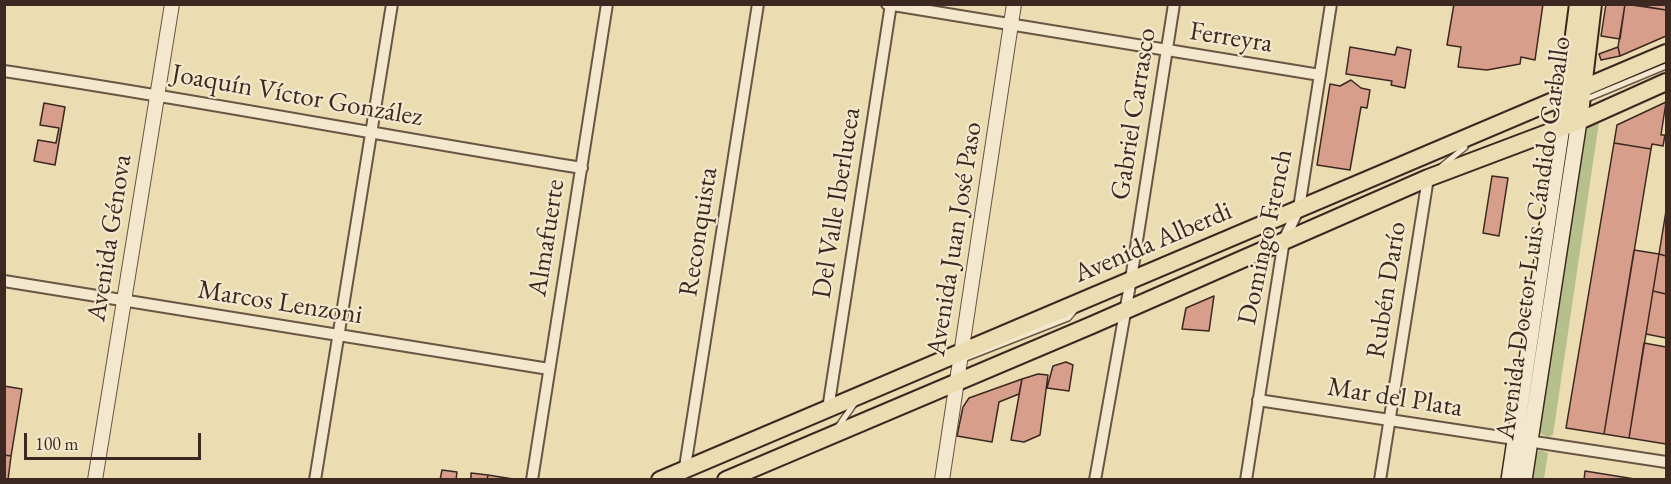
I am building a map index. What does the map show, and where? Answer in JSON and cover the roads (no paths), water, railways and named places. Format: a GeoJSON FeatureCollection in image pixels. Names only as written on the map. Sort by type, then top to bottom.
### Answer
{"type":"FeatureCollection","features":[{"type":"Feature","properties":{"kind":"main road","name":"Avenida Doctor Luis Cándido Carballo"},"geometry":{"type":"LineString","coordinates":[[1509,480],[1523,439],[1579,121],[1574,99],[1578,4]]}},
{"type":"Feature","properties":{"kind":"main road","name":"Avenida Doctor Luis Cándido Carballo"},"geometry":{"type":"LineString","coordinates":[[1524,480],[1523,439],[1562,127],[1574,99],[1593,4]]}},
{"type":"Feature","properties":{"kind":"main road","name":"Avenida Alberdi"},"geometry":{"type":"LineString","coordinates":[[661,479],[685,467],[962,355],[1131,279],[1299,208],[1430,154],[1574,99],[1666,53]]}},
{"type":"Feature","properties":{"kind":"main road","name":"Avenida Alberdi"},"geometry":{"type":"LineString","coordinates":[[726,480],[1092,325],[1428,178],[1579,121],[1666,82]]}},
{"type":"Feature","properties":{"kind":"street","name":"Avenida Génova"},"geometry":{"type":"LineString","coordinates":[[95,480],[172,4]]}},
{"type":"Feature","properties":{"kind":"street"},"geometry":{"type":"LineString","coordinates":[[315,480],[392,4]]}},
{"type":"Feature","properties":{"kind":"street","name":"Almafuerte"},"geometry":{"type":"LineString","coordinates":[[532,480],[607,4]]}},
{"type":"Feature","properties":{"kind":"street","name":"Reconquista"},"geometry":{"type":"LineString","coordinates":[[685,467],[758,4]]}},
{"type":"Feature","properties":{"kind":"street","name":"Avenida Juan José Paso"},"geometry":{"type":"LineString","coordinates":[[942,480],[1014,4]]}},
{"type":"Feature","properties":{"kind":"street","name":"Gabriel Carrasco"},"geometry":{"type":"LineString","coordinates":[[1095,480],[1131,279],[1174,4]]}},
{"type":"Feature","properties":{"kind":"street","name":"Domingo French"},"geometry":{"type":"LineString","coordinates":[[1246,480],[1284,240],[1299,208],[1331,4]]}},
{"type":"Feature","properties":{"kind":"street","name":"Ferreyra"},"geometry":{"type":"LineString","coordinates":[[889,5],[1320,75]]}},
{"type":"Feature","properties":{"kind":"street","name":"Del Valle Iberlucea"},"geometry":{"type":"LineString","coordinates":[[828,409],[889,5]]}},
{"type":"Feature","properties":{"kind":"street","name":"Joaquín Víctor González"},"geometry":{"type":"LineString","coordinates":[[4,71],[158,94],[372,134],[582,168]]}},
{"type":"Feature","properties":{"kind":"street","name":"Rubén Darío"},"geometry":{"type":"LineString","coordinates":[[1380,480],[1428,178]]}},
{"type":"Feature","properties":{"kind":"street","name":"Marcos Lenzoni"},"geometry":{"type":"LineString","coordinates":[[4,281],[549,369]]}},
{"type":"Feature","properties":{"kind":"street","name":"Mar del Plata"},"geometry":{"type":"LineString","coordinates":[[1258,400],[1666,462]]}},
{"type":"Feature","properties":{"kind":"lane"},"geometry":{"type":"LineString","coordinates":[[1430,154],[1465,147],[1574,99],[1666,66]]}},
{"type":"Feature","properties":{"kind":"lane"},"geometry":{"type":"LineString","coordinates":[[1428,178],[1465,147]]}},
{"type":"Feature","properties":{"kind":"lane"},"geometry":{"type":"LineString","coordinates":[[828,409],[854,404],[962,355],[1068,318],[1083,300]]}},
{"type":"Feature","properties":{"kind":"lane"},"geometry":{"type":"LineString","coordinates":[[1068,318],[1092,325]]}},
{"type":"Feature","properties":{"kind":"lane"},"geometry":{"type":"LineString","coordinates":[[833,433],[854,404]]}}]}
